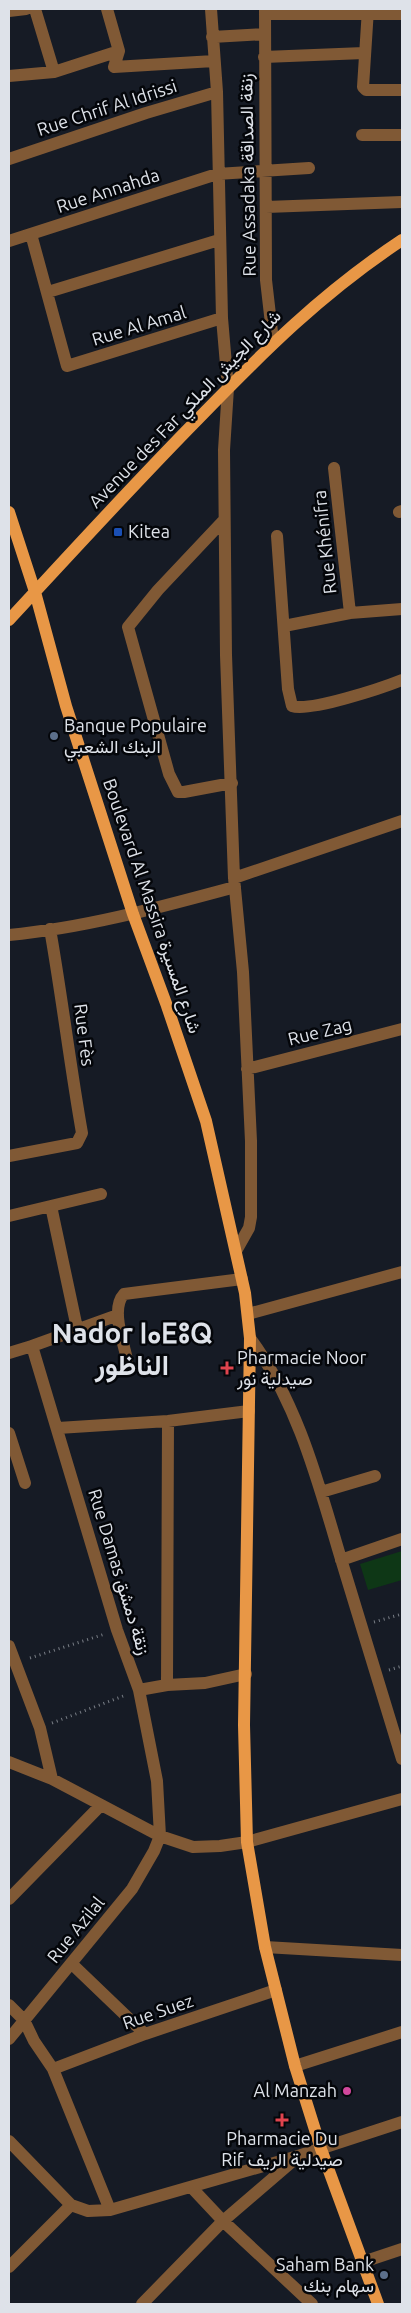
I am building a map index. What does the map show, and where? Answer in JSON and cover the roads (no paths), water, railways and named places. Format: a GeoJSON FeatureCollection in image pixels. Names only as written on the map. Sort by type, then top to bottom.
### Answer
{"type":"FeatureCollection","features":[{"type":"Feature","properties":{"kind":"main road","name":"Avenue des Far شارع الجيش الملكي"},"geometry":{"type":"LineString","coordinates":[[9,620],[113,506],[274,341],[329,293],[402,240]]}},
{"type":"Feature","properties":{"kind":"main road","name":"Boulevard Al Massira شارع المسيرة"},"geometry":{"type":"LineString","coordinates":[[9,512],[11,526],[35,592],[66,706],[133,914],[206,1121],[242,1279],[250,1338],[244,1793],[247,1842],[265,1947],[295,2066],[321,2149],[378,2304]]}},
{"type":"Feature","properties":{"kind":"street"},"geometry":{"type":"LineString","coordinates":[[9,11],[26,9]]}},
{"type":"Feature","properties":{"kind":"street"},"geometry":{"type":"LineString","coordinates":[[35,9],[54,72]]}},
{"type":"Feature","properties":{"kind":"street"},"geometry":{"type":"LineString","coordinates":[[107,9],[119,51],[114,67],[123,68],[214,60]]}},
{"type":"Feature","properties":{"kind":"street"},"geometry":{"type":"LineString","coordinates":[[211,9],[217,92],[222,318],[228,388],[224,450],[226,655],[235,883],[243,972],[251,1217],[249,1228],[236,1251]]}},
{"type":"Feature","properties":{"kind":"street"},"geometry":{"type":"LineString","coordinates":[[265,11],[368,10],[402,14]]}},
{"type":"Feature","properties":{"kind":"street"},"geometry":{"type":"LineString","coordinates":[[368,10],[363,85],[365,89],[402,90]]}},
{"type":"Feature","properties":{"kind":"street","name":"Rue Assadaka زنقة الصداقة"},"geometry":{"type":"LineString","coordinates":[[265,11],[266,280],[274,341]]}},
{"type":"Feature","properties":{"kind":"street"},"geometry":{"type":"LineString","coordinates":[[212,37],[265,34]]}},
{"type":"Feature","properties":{"kind":"street"},"geometry":{"type":"LineString","coordinates":[[9,76],[54,72],[119,51]]}},
{"type":"Feature","properties":{"kind":"street"},"geometry":{"type":"LineString","coordinates":[[264,57],[364,52]]}},
{"type":"Feature","properties":{"kind":"street","name":"Rue Chrif Al Idrissi"},"geometry":{"type":"LineString","coordinates":[[9,159],[146,113],[217,92]]}},
{"type":"Feature","properties":{"kind":"street"},"geometry":{"type":"LineString","coordinates":[[362,134],[402,135]]}},
{"type":"Feature","properties":{"kind":"street","name":"Rue Annahda"},"geometry":{"type":"LineString","coordinates":[[9,241],[218,174],[309,168]]}},
{"type":"Feature","properties":{"kind":"street"},"geometry":{"type":"LineString","coordinates":[[266,207],[402,202]]}},
{"type":"Feature","properties":{"kind":"street"},"geometry":{"type":"LineString","coordinates":[[31,234],[48,292],[220,240]]}},
{"type":"Feature","properties":{"kind":"street","name":"Rue Al Amal"},"geometry":{"type":"LineString","coordinates":[[48,292],[67,366],[222,318]]}},
{"type":"Feature","properties":{"kind":"street","name":"Rue Khénifra"},"geometry":{"type":"LineString","coordinates":[[334,468],[350,612]]}},
{"type":"Feature","properties":{"kind":"street"},"geometry":{"type":"LineString","coordinates":[[224,520],[158,590],[128,627],[167,766],[178,792],[232,783]]}},
{"type":"Feature","properties":{"kind":"street"},"geometry":{"type":"LineString","coordinates":[[277,536],[288,688],[292,706],[300,707],[332,701],[402,680]]}},
{"type":"Feature","properties":{"kind":"street"},"geometry":{"type":"LineString","coordinates":[[284,626],[350,612],[402,609]]}},
{"type":"Feature","properties":{"kind":"street"},"geometry":{"type":"LineString","coordinates":[[9,936],[133,914],[235,883],[402,821]]}},
{"type":"Feature","properties":{"kind":"street","name":"Rue Fès"},"geometry":{"type":"LineString","coordinates":[[9,1156],[77,1142],[82,1133],[69,1062],[61,990],[50,929]]}},
{"type":"Feature","properties":{"kind":"street","name":"Rue Zag"},"geometry":{"type":"LineString","coordinates":[[247,1069],[402,1029]]}},
{"type":"Feature","properties":{"kind":"street"},"geometry":{"type":"LineString","coordinates":[[9,1216],[101,1194]]}},
{"type":"Feature","properties":{"kind":"street"},"geometry":{"type":"LineString","coordinates":[[52,1206],[77,1328]]}},
{"type":"Feature","properties":{"kind":"street"},"geometry":{"type":"LineString","coordinates":[[248,1314],[402,1272]]}},
{"type":"Feature","properties":{"kind":"street"},"geometry":{"type":"LineString","coordinates":[[127,1360],[118,1315],[121,1298],[124,1294],[242,1279]]}},
{"type":"Feature","properties":{"kind":"street"},"geometry":{"type":"LineString","coordinates":[[9,1353],[118,1315]]}},
{"type":"Feature","properties":{"kind":"street"},"geometry":{"type":"LineString","coordinates":[[250,1338],[283,1390],[321,1492],[402,1759]]}},
{"type":"Feature","properties":{"kind":"street","name":"Rue Damas زنقة دمشق"},"geometry":{"type":"LineString","coordinates":[[32,1346],[117,1630],[139,1690],[157,1781],[160,1836]]}},
{"type":"Feature","properties":{"kind":"street"},"geometry":{"type":"LineString","coordinates":[[58,1428],[168,1421],[249,1411]]}},
{"type":"Feature","properties":{"kind":"street"},"geometry":{"type":"LineString","coordinates":[[167,1685],[168,1421]]}},
{"type":"Feature","properties":{"kind":"street"},"geometry":{"type":"LineString","coordinates":[[9,1433],[25,1483]]}},
{"type":"Feature","properties":{"kind":"street"},"geometry":{"type":"LineString","coordinates":[[321,1492],[375,1476]]}},
{"type":"Feature","properties":{"kind":"street"},"geometry":{"type":"LineString","coordinates":[[341,1560],[402,1539]]}},
{"type":"Feature","properties":{"kind":"street"},"geometry":{"type":"LineString","coordinates":[[11,1655],[40,1728],[52,1779]]}},
{"type":"Feature","properties":{"kind":"street"},"geometry":{"type":"LineString","coordinates":[[139,1690],[167,1685],[205,1683],[246,1674]]}},
{"type":"Feature","properties":{"kind":"street"},"geometry":{"type":"LineString","coordinates":[[9,1762],[52,1779],[160,1836],[193,1847],[247,1842],[402,1800]]}},
{"type":"Feature","properties":{"kind":"street"},"geometry":{"type":"LineString","coordinates":[[9,1899],[101,1805]]}},
{"type":"Feature","properties":{"kind":"street","name":"Rue Azilal"},"geometry":{"type":"LineString","coordinates":[[9,2039],[132,1889],[154,1851],[160,1836]]}},
{"type":"Feature","properties":{"kind":"street"},"geometry":{"type":"LineString","coordinates":[[265,1947],[402,1955]]}},
{"type":"Feature","properties":{"kind":"street"},"geometry":{"type":"LineString","coordinates":[[72,1964],[145,2034]]}},
{"type":"Feature","properties":{"kind":"street","name":"Rue Suez"},"geometry":{"type":"LineString","coordinates":[[53,2069],[145,2034],[276,1990]]}},
{"type":"Feature","properties":{"kind":"street"},"geometry":{"type":"LineString","coordinates":[[9,2005],[24,2020],[34,2041],[53,2069],[110,2210]]}},
{"type":"Feature","properties":{"kind":"street"},"geometry":{"type":"LineString","coordinates":[[295,2066],[402,2032]]}},
{"type":"Feature","properties":{"kind":"street"},"geometry":{"type":"LineString","coordinates":[[9,2141],[71,2204],[88,2211],[110,2210],[192,2188],[402,2122]]}},
{"type":"Feature","properties":{"kind":"street"},"geometry":{"type":"LineString","coordinates":[[148,2302],[223,2222],[298,2156]]}},
{"type":"Feature","properties":{"kind":"street"},"geometry":{"type":"LineString","coordinates":[[192,2188],[223,2222],[312,2304]]}},
{"type":"Feature","properties":{"kind":"street"},"geometry":{"type":"LineString","coordinates":[[9,2267],[71,2204]]}},
{"type":"Feature","properties":{"kind":"street"},"geometry":{"type":"LineString","coordinates":[[363,2262],[402,2249]]}},
{"type":"Feature","properties":{"kind":"place","name":"Kitea"},"geometry":{"type":"Point","coordinates":[118,532]}},
{"type":"Feature","properties":{"kind":"place","name":"Banque Populaire البنك الشعبي"},"geometry":{"type":"Point","coordinates":[54,736]}},
{"type":"Feature","properties":{"kind":"place","name":"Pharmacie Noor صيدلية نور"},"geometry":{"type":"Point","coordinates":[227,1368]}},
{"type":"Feature","properties":{"kind":"place","name":"Al Manzah"},"geometry":{"type":"Point","coordinates":[347,2091]}},
{"type":"Feature","properties":{"kind":"place","name":"Pharmacie Du Rif صيدلية الريف"},"geometry":{"type":"Point","coordinates":[282,2120]}},
{"type":"Feature","properties":{"kind":"place","name":"Saham Bank سهام بنك"},"geometry":{"type":"Point","coordinates":[384,2275]}},
{"type":"Feature","properties":{"kind":"district","name":"Nador ⵏⴰⴹⵓⵕ الناظور"},"geometry":{"type":"Point","coordinates":[132,1349]}}]}
